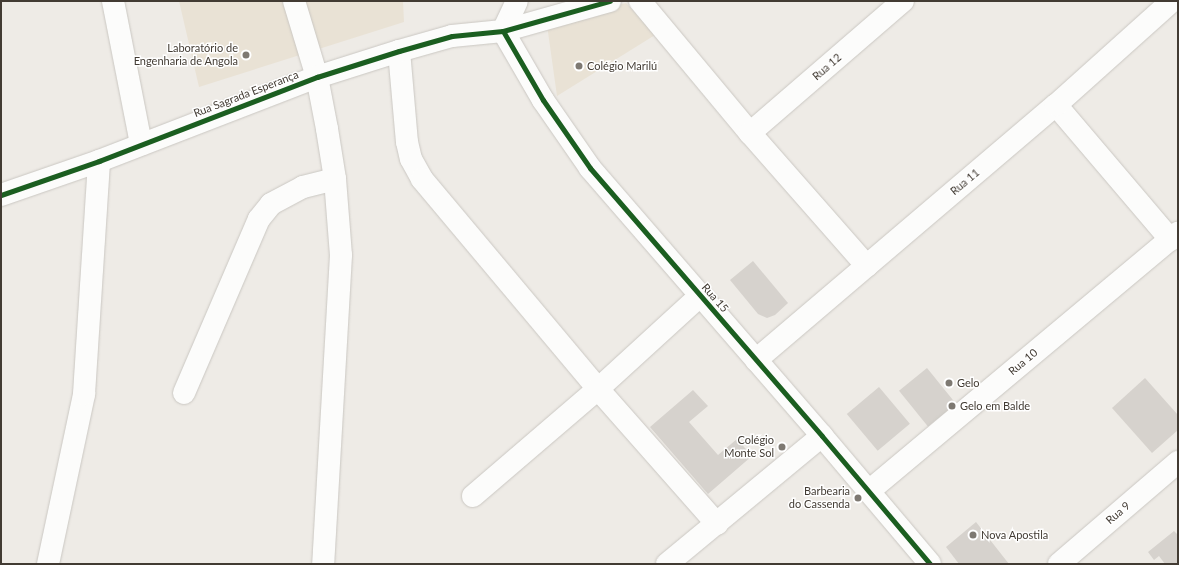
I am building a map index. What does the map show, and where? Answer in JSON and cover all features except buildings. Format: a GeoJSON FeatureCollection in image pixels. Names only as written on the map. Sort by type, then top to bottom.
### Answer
{"type":"FeatureCollection","features":[{"type":"Feature","properties":{"kind":"street"},"geometry":{"type":"LineString","coordinates":[[113,1],[140,144]]}},
{"type":"Feature","properties":{"kind":"street"},"geometry":{"type":"LineString","coordinates":[[294,1],[317,77],[335,179],[341,255],[323,564]]}},
{"type":"Feature","properties":{"kind":"street"},"geometry":{"type":"LineString","coordinates":[[503,31],[517,1]]}},
{"type":"Feature","properties":{"kind":"street","name":"Rua Sagrada Esperança"},"geometry":{"type":"LineString","coordinates":[[1,195],[99,161],[317,77],[452,36],[503,31],[610,1]]}},
{"type":"Feature","properties":{"kind":"street"},"geometry":{"type":"LineString","coordinates":[[640,1],[750,133],[867,266]]}},
{"type":"Feature","properties":{"kind":"street","name":"Rua 12"},"geometry":{"type":"LineString","coordinates":[[750,133],[903,1]]}},
{"type":"Feature","properties":{"kind":"street","name":"Rua 11"},"geometry":{"type":"LineString","coordinates":[[756,360],[1056,105],[1172,1]]}},
{"type":"Feature","properties":{"kind":"street","name":"Rua 15"},"geometry":{"type":"LineString","coordinates":[[503,31],[565,135],[590,168],[822,436],[930,564]]}},
{"type":"Feature","properties":{"kind":"street"},"geometry":{"type":"LineString","coordinates":[[400,51],[407,142],[411,159],[422,179],[598,389],[717,524]]}},
{"type":"Feature","properties":{"kind":"street"},"geometry":{"type":"LineString","coordinates":[[1056,105],[1174,237]]}},
{"type":"Feature","properties":{"kind":"street"},"geometry":{"type":"LineString","coordinates":[[48,564],[84,394],[99,161]]}},
{"type":"Feature","properties":{"kind":"street"},"geometry":{"type":"LineString","coordinates":[[184,393],[259,219],[271,204],[303,187],[335,179]]}},
{"type":"Feature","properties":{"kind":"street","name":"Rua 10"},"geometry":{"type":"LineString","coordinates":[[869,491],[1174,237]]}},
{"type":"Feature","properties":{"kind":"street"},"geometry":{"type":"LineString","coordinates":[[473,496],[598,389],[700,296]]}},
{"type":"Feature","properties":{"kind":"street"},"geometry":{"type":"LineString","coordinates":[[676,561],[717,524],[822,436]]}},
{"type":"Feature","properties":{"kind":"street","name":"Rua 9"},"geometry":{"type":"LineString","coordinates":[[1059,564],[1178,462]]}},
{"type":"Feature","properties":{"kind":"shaded area","name":"Laboratório de Engenharia de Angola"},"geometry":{"type":"Polygon","coordinates":[[[179,1],[403,1],[404,22],[199,87],[179,1]]]}},
{"type":"Feature","properties":{"kind":"shaded area","name":"Colégio Marilú"},"geometry":{"type":"Polygon","coordinates":[[[626,3],[655,35],[557,96],[547,25],[626,3]]]}},
{"type":"Feature","properties":{"kind":"cycle path"},"geometry":{"type":"LineString","coordinates":[[1,195],[99,161],[317,77],[452,36],[503,31],[610,1]]}},
{"type":"Feature","properties":{"kind":"cycle path"},"geometry":{"type":"LineString","coordinates":[[503,31],[543,100],[590,168],[822,436],[930,564]]}},
{"type":"Feature","properties":{"kind":"place","name":"Laboratório de Engenharia de Angola"},"geometry":{"type":"Point","coordinates":[246,55]}},
{"type":"Feature","properties":{"kind":"place","name":"Colégio Marilú"},"geometry":{"type":"Point","coordinates":[579,66]}},
{"type":"Feature","properties":{"kind":"place","name":"Gelo"},"geometry":{"type":"Point","coordinates":[949,383]}},
{"type":"Feature","properties":{"kind":"place","name":"Gelo em Balde"},"geometry":{"type":"Point","coordinates":[952,406]}},
{"type":"Feature","properties":{"kind":"place","name":"Colégio Monte Sol"},"geometry":{"type":"Point","coordinates":[782,447]}},
{"type":"Feature","properties":{"kind":"place","name":"Barbearia do Cassenda"},"geometry":{"type":"Point","coordinates":[858,498]}},
{"type":"Feature","properties":{"kind":"place","name":"Nova Apostila"},"geometry":{"type":"Point","coordinates":[973,535]}}]}
